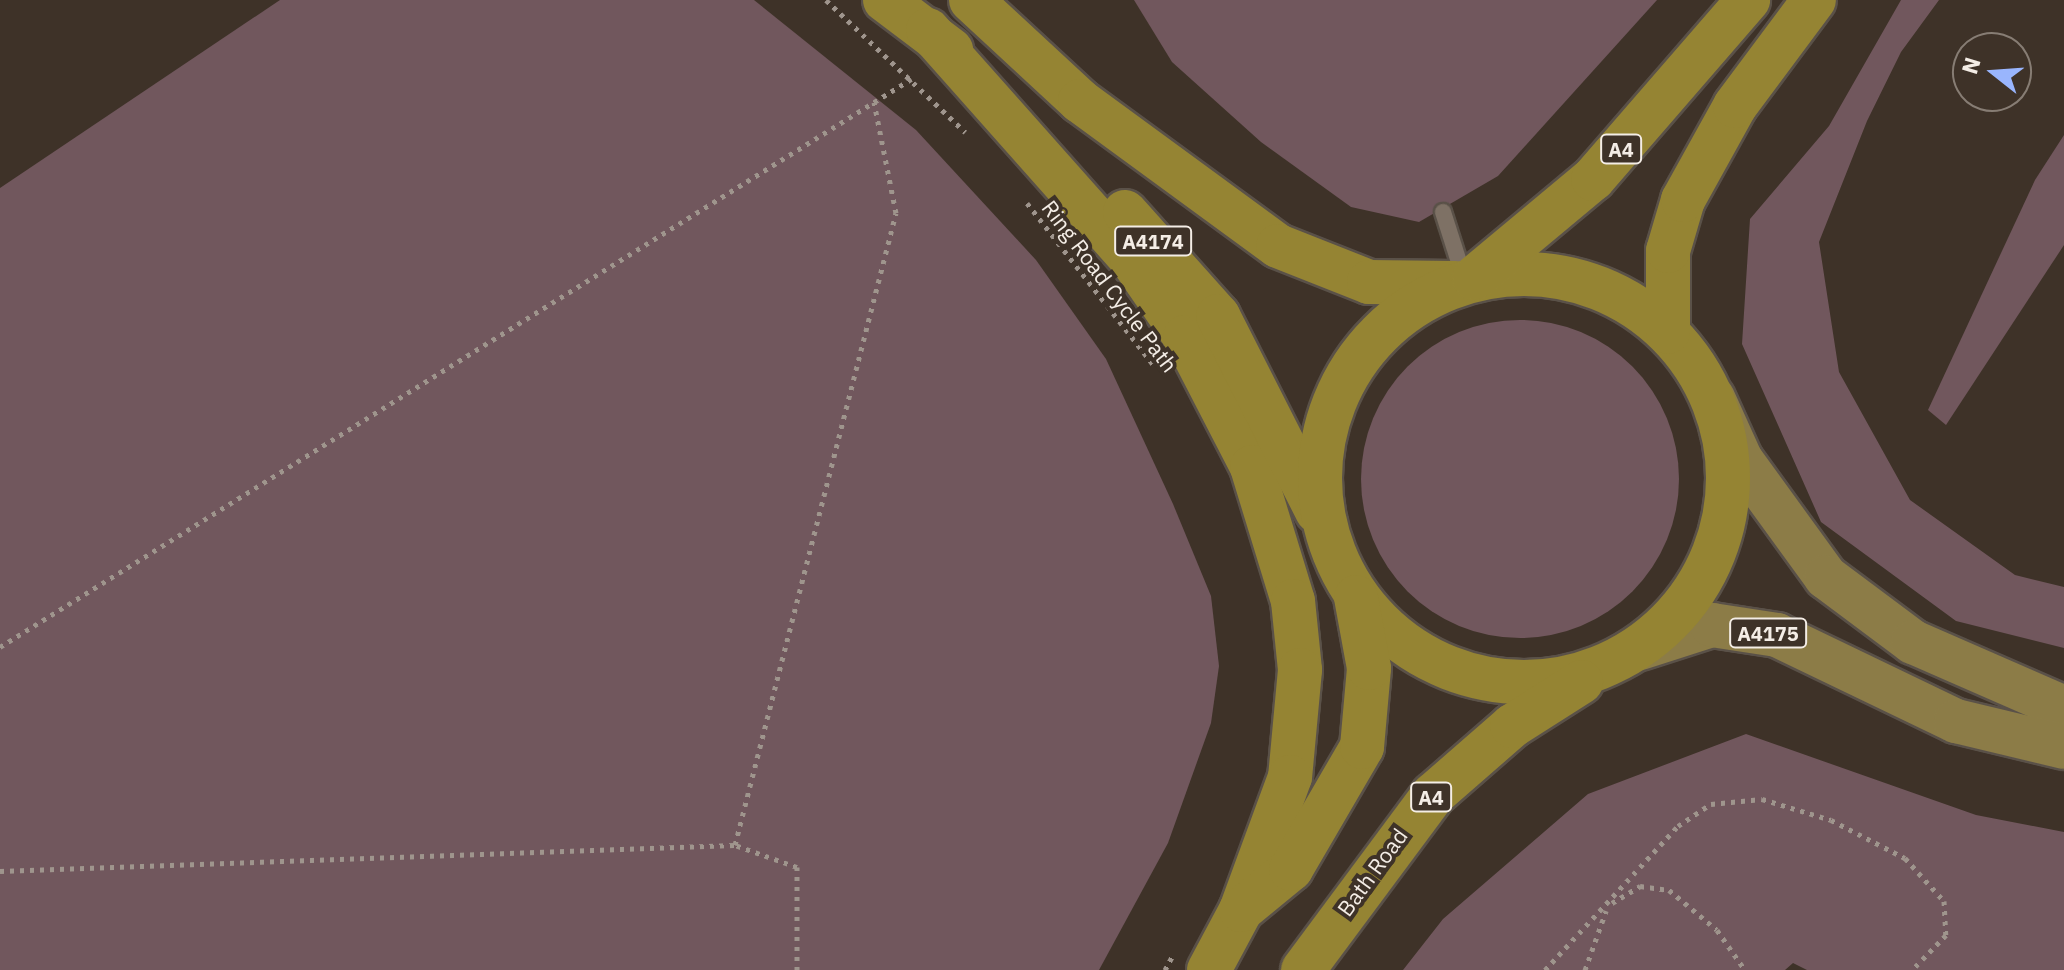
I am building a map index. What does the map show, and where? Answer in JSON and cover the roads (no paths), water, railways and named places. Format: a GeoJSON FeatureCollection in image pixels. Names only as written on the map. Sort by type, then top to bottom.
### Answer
{"type":"FeatureCollection","features":[{"type":"Feature","properties":{"kind":"highway","name":"A4174"},"geometry":{"type":"LineString","coordinates":[[885,0],[928,30],[1094,179],[1203,297],[1248,366],[1323,524]]}},
{"type":"Feature","properties":{"kind":"highway","name":"A4174"},"geometry":{"type":"LineString","coordinates":[[971,0],[1080,101],[1278,246],[1369,282],[1466,281]]}},
{"type":"Feature","properties":{"kind":"highway","name":"A4"},"geometry":{"type":"LineString","coordinates":[[1466,281],[1593,179],[1748,0]]}},
{"type":"Feature","properties":{"kind":"highway"},"geometry":{"type":"LineString","coordinates":[[1668,332],[1668,251],[1683,200],[1735,106],[1814,0]]}},
{"type":"Feature","properties":{"kind":"highway"},"geometry":{"type":"LineString","coordinates":[[928,30],[1132,260],[1185,337],[1252,467],[1293,601],[1300,670],[1290,777],[1241,910]]}},
{"type":"Feature","properties":{"kind":"highway"},"geometry":{"type":"LineString","coordinates":[[1194,956],[1241,910],[1291,869],[1362,747],[1369,668],[1356,597],[1323,524],[1325,432],[1339,393],[1389,329],[1466,281],[1546,273],[1586,282],[1668,332],[1713,398]]}},
{"type":"Feature","properties":{"kind":"highway","name":"Bath Road"},"geometry":{"type":"LineString","coordinates":[[1303,970],[1433,795],[1512,726],[1621,658],[1693,594],[1723,529],[1728,460],[1713,398]]}},
{"type":"Feature","properties":{"kind":"highway"},"geometry":{"type":"LineString","coordinates":[[1356,597],[1409,649],[1462,675],[1528,684],[1621,658]]}},
{"type":"Feature","properties":{"kind":"main road"},"geometry":{"type":"LineString","coordinates":[[1713,398],[1741,460],[1826,577],[1913,642],[2064,708]]}},
{"type":"Feature","properties":{"kind":"main road","name":"A4175"},"geometry":{"type":"LineString","coordinates":[[1621,658],[1712,625],[1777,635],[1956,721],[2064,747]]}},
{"type":"Feature","properties":{"kind":"lane"},"geometry":{"type":"LineString","coordinates":[[1443,212],[1466,281]]}}]}
